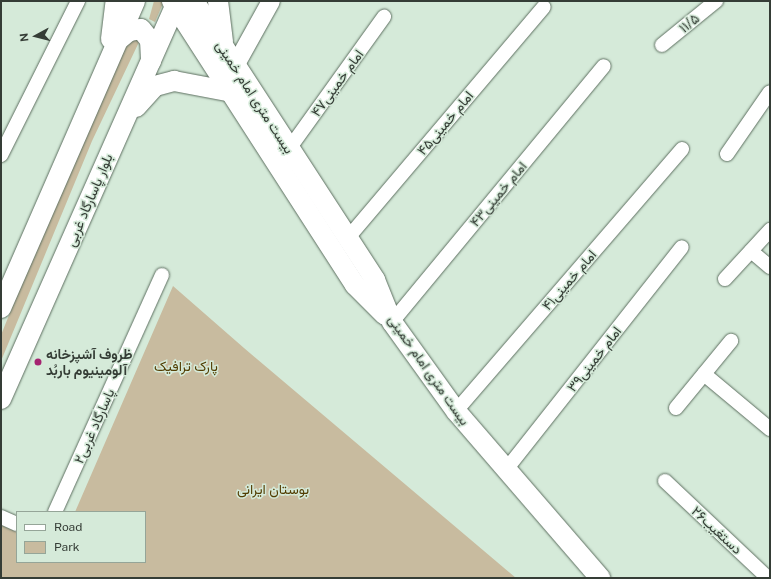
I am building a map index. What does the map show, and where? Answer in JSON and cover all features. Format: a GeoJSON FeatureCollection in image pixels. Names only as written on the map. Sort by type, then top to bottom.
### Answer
{"type":"FeatureCollection","features":[{"type":"Feature","properties":{"kind":"main road"},"geometry":{"type":"LineString","coordinates":[[108,63],[116,1]]}},
{"type":"Feature","properties":{"kind":"main road"},"geometry":{"type":"LineString","coordinates":[[1,308],[6,279],[108,63],[135,1]]}},
{"type":"Feature","properties":{"kind":"main road","name":"بیست متری امام خمینی"},"geometry":{"type":"LineString","coordinates":[[194,1],[375,280],[392,322],[456,411],[505,471],[600,578]]}},
{"type":"Feature","properties":{"kind":"main road"},"geometry":{"type":"LineString","coordinates":[[218,1],[224,48]]}},
{"type":"Feature","properties":{"kind":"main road"},"geometry":{"type":"LineString","coordinates":[[174,3],[355,285],[392,322]]}},
{"type":"Feature","properties":{"kind":"main road","name":"بلوار پاسارگاد غربی"},"geometry":{"type":"LineString","coordinates":[[1,399],[121,123],[151,61],[174,3]]}},
{"type":"Feature","properties":{"kind":"main road"},"geometry":{"type":"LineString","coordinates":[[117,41],[129,31],[141,29],[150,40],[151,61]]}},
{"type":"Feature","properties":{"kind":"main road"},"geometry":{"type":"LineString","coordinates":[[121,123],[155,86],[174,80],[232,92]]}},
{"type":"Feature","properties":{"kind":"street"},"geometry":{"type":"LineString","coordinates":[[1,154],[78,1]]}},
{"type":"Feature","properties":{"kind":"street"},"geometry":{"type":"LineString","coordinates":[[235,66],[271,1]]}},
{"type":"Feature","properties":{"kind":"street","name":"۱۱/۵"},"geometry":{"type":"LineString","coordinates":[[662,45],[716,1]]}},
{"type":"Feature","properties":{"kind":"street","name":"امام خمینی۴۵"},"geometry":{"type":"LineString","coordinates":[[347,239],[544,8]]}},
{"type":"Feature","properties":{"kind":"street","name":"امام خمینی۴۷"},"geometry":{"type":"LineString","coordinates":[[289,149],[384,17]]}},
{"type":"Feature","properties":{"kind":"street","name":"امام خمینی۴۳"},"geometry":{"type":"LineString","coordinates":[[392,322],[604,66]]}},
{"type":"Feature","properties":{"kind":"street"},"geometry":{"type":"LineString","coordinates":[[727,154],[770,92]]}},
{"type":"Feature","properties":{"kind":"street","name":"امام خمینی۴۱"},"geometry":{"type":"LineString","coordinates":[[456,411],[682,149]]}},
{"type":"Feature","properties":{"kind":"street"},"geometry":{"type":"LineString","coordinates":[[725,279],[770,230]]}},
{"type":"Feature","properties":{"kind":"street","name":"امام خمینی۳۹"},"geometry":{"type":"LineString","coordinates":[[505,471],[682,247]]}},
{"type":"Feature","properties":{"kind":"street"},"geometry":{"type":"LineString","coordinates":[[751,251],[770,267]]}},
{"type":"Feature","properties":{"kind":"street","name":"پاسارگاد غربی۲"},"geometry":{"type":"LineString","coordinates":[[55,511],[162,275]]}},
{"type":"Feature","properties":{"kind":"street"},"geometry":{"type":"LineString","coordinates":[[676,408],[732,341]]}},
{"type":"Feature","properties":{"kind":"street"},"geometry":{"type":"LineString","coordinates":[[704,374],[770,429]]}},
{"type":"Feature","properties":{"kind":"street","name":"دستغیب۲۶"},"geometry":{"type":"LineString","coordinates":[[665,481],[768,578]]}},
{"type":"Feature","properties":{"kind":"street"},"geometry":{"type":"LineString","coordinates":[[1,517],[16,524]]}},
{"type":"Feature","properties":{"kind":"green space"},"geometry":{"type":"Polygon","coordinates":[[[154,1],[164,1],[155,22],[149,19],[154,1]]]}},
{"type":"Feature","properties":{"kind":"green space"},"geometry":{"type":"Polygon","coordinates":[[[134,36],[139,42],[92,141],[1,361],[1,335],[49,216],[129,38],[134,36]]]}},
{"type":"Feature","properties":{"kind":"green space","name":"بوستان ایرانی"},"geometry":{"type":"Polygon","coordinates":[[[173,286],[516,578],[1,578],[1,525],[16,532],[16,563],[146,563],[146,511],[75,511],[173,286]]]}},
{"type":"Feature","properties":{"kind":"place","name":"ظروف آشپزخانه آلومینیوم باربُد"},"geometry":{"type":"Point","coordinates":[38,362]}},
{"type":"Feature","properties":{"kind":"park label","name":"پارک ترافیک"},"geometry":{"type":"Point","coordinates":[186,366]}}]}
